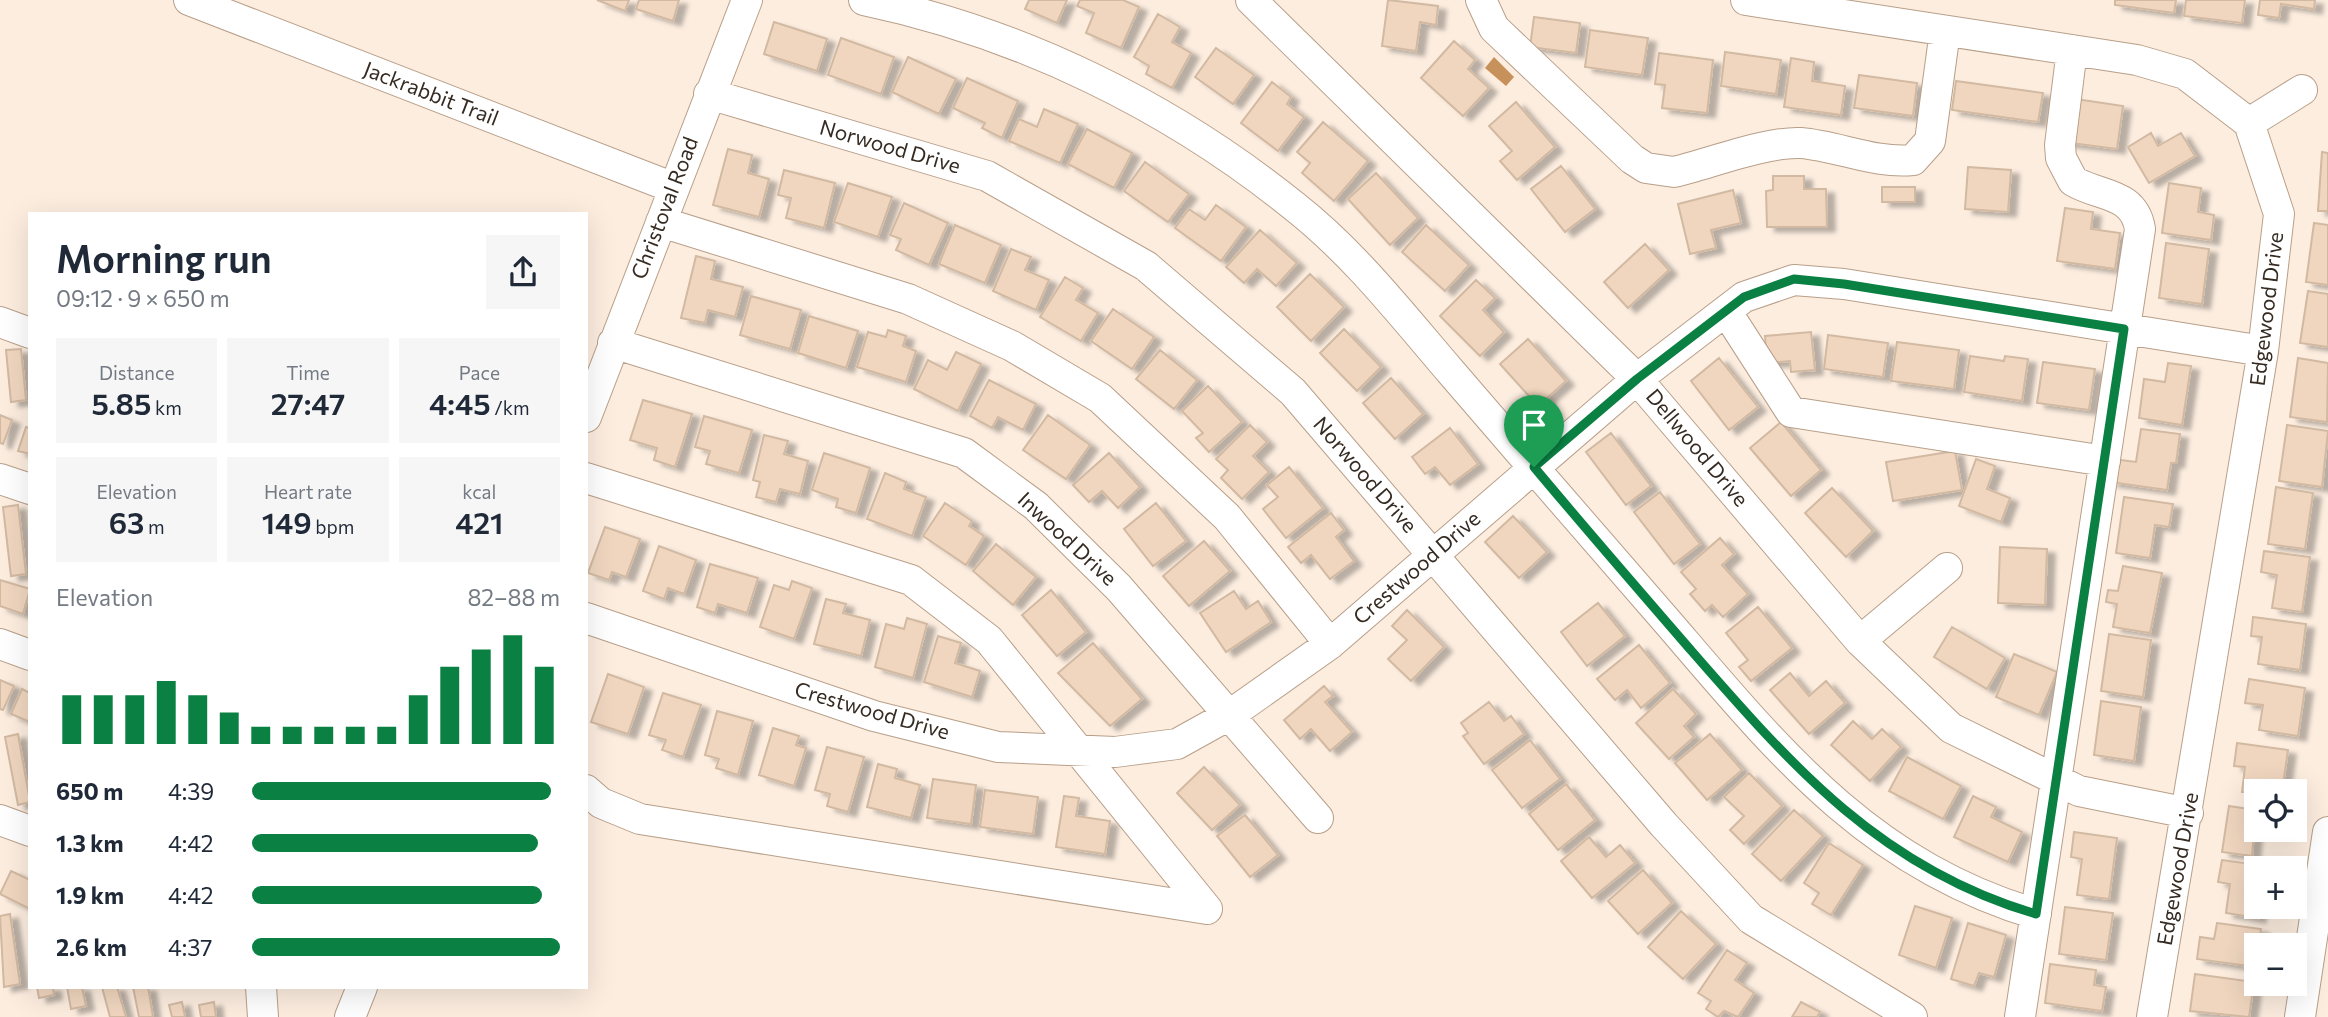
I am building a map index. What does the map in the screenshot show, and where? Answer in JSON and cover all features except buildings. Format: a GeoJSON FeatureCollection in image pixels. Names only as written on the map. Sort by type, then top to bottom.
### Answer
{"type":"FeatureCollection","features":[{"type":"Feature","properties":{"kind":"street","name":"Jackrabbit Trail"},"geometry":{"type":"LineString","coordinates":[[189,0],[674,188]]}},
{"type":"Feature","properties":{"kind":"street","name":"Christoval Road"},"geometry":{"type":"LineString","coordinates":[[588,412],[747,0]]}},
{"type":"Feature","properties":{"kind":"street"},"geometry":{"type":"LineString","coordinates":[[864,0],[978,32],[1091,78],[1175,121],[1296,207],[1373,281],[1752,720],[1827,797],[1893,848],[1955,885],[1987,900],[2036,914]]}},
{"type":"Feature","properties":{"kind":"street","name":"Dellwood Drive"},"geometry":{"type":"LineString","coordinates":[[1251,0],[1637,379],[1860,641],[1951,728],[2079,791],[2188,814]]}},
{"type":"Feature","properties":{"kind":"street"},"geometry":{"type":"LineString","coordinates":[[1481,0],[1494,28],[1632,159],[1659,172],[1674,172],[1779,145],[1800,143],[1896,162],[1913,160],[1930,141],[1945,31]]}},
{"type":"Feature","properties":{"kind":"street"},"geometry":{"type":"LineString","coordinates":[[1746,0],[2137,60],[2185,74],[2249,123],[2302,90]]}},
{"type":"Feature","properties":{"kind":"street"},"geometry":{"type":"LineString","coordinates":[[2020,1017],[2140,229],[2138,215],[2128,203],[2117,196],[2073,181],[2061,158],[2072,50]]}},
{"type":"Feature","properties":{"kind":"street","name":"Norwood Drive"},"geometry":{"type":"LineString","coordinates":[[709,94],[987,176],[1146,266],[1293,392],[1664,825],[1751,919],[1912,1017]]}},
{"type":"Feature","properties":{"kind":"street","name":"Edgewood Drive"},"geometry":{"type":"LineString","coordinates":[[2152,1017],[2188,814],[2263,351],[2278,214],[2249,123]]}},
{"type":"Feature","properties":{"kind":"street"},"geometry":{"type":"LineString","coordinates":[[661,222],[908,299],[1012,346],[1100,398],[1227,517],[1330,644]]}},
{"type":"Feature","properties":{"kind":"street","name":"Crestwood Drive"},"geometry":{"type":"LineString","coordinates":[[588,619],[874,716],[998,747],[1115,752],[1177,744],[1231,714],[1330,644],[1637,379],[1744,297],[1794,279],[1844,284],[2263,351]]}},
{"type":"Feature","properties":{"kind":"street"},"geometry":{"type":"LineString","coordinates":[[1726,311],[1791,412],[2105,461]]}},
{"type":"Feature","properties":{"kind":"street"},"geometry":{"type":"LineString","coordinates":[[0,322],[28,332]]}},
{"type":"Feature","properties":{"kind":"street","name":"Inwood Drive"},"geometry":{"type":"LineString","coordinates":[[613,343],[964,453],[1036,506],[1119,587],[1318,818]]}},
{"type":"Feature","properties":{"kind":"street"},"geometry":{"type":"LineString","coordinates":[[0,478],[28,488]]}},
{"type":"Feature","properties":{"kind":"street"},"geometry":{"type":"LineString","coordinates":[[588,479],[911,580],[989,640],[1207,909],[640,819],[601,803],[588,792]]}},
{"type":"Feature","properties":{"kind":"street"},"geometry":{"type":"LineString","coordinates":[[1860,641],[1947,568]]}},
{"type":"Feature","properties":{"kind":"street"},"geometry":{"type":"LineString","coordinates":[[0,644],[28,654]]}},
{"type":"Feature","properties":{"kind":"street"},"geometry":{"type":"LineString","coordinates":[[0,820],[28,830]]}},
{"type":"Feature","properties":{"kind":"street"},"geometry":{"type":"LineString","coordinates":[[2300,1017],[2321,931],[2328,832]]}},
{"type":"Feature","properties":{"kind":"street"},"geometry":{"type":"LineString","coordinates":[[261,989],[263,1017]]}},
{"type":"Feature","properties":{"kind":"street"},"geometry":{"type":"LineString","coordinates":[[350,1017],[361,989]]}},
{"type":"Feature","properties":{"kind":"shaded area"},"geometry":{"type":"Polygon","coordinates":[[[1494,57],[1514,77],[1506,86],[1485,68],[1494,57]]]}},
{"type":"Feature","properties":{"kind":"route"},"geometry":{"type":"LineString","coordinates":[[1794,279],[1844,284],[2124,329],[2036,914],[1987,900],[1955,885],[1893,848],[1827,797],[1752,720],[1534,467],[1637,379],[1744,297],[1794,279]]}}]}
